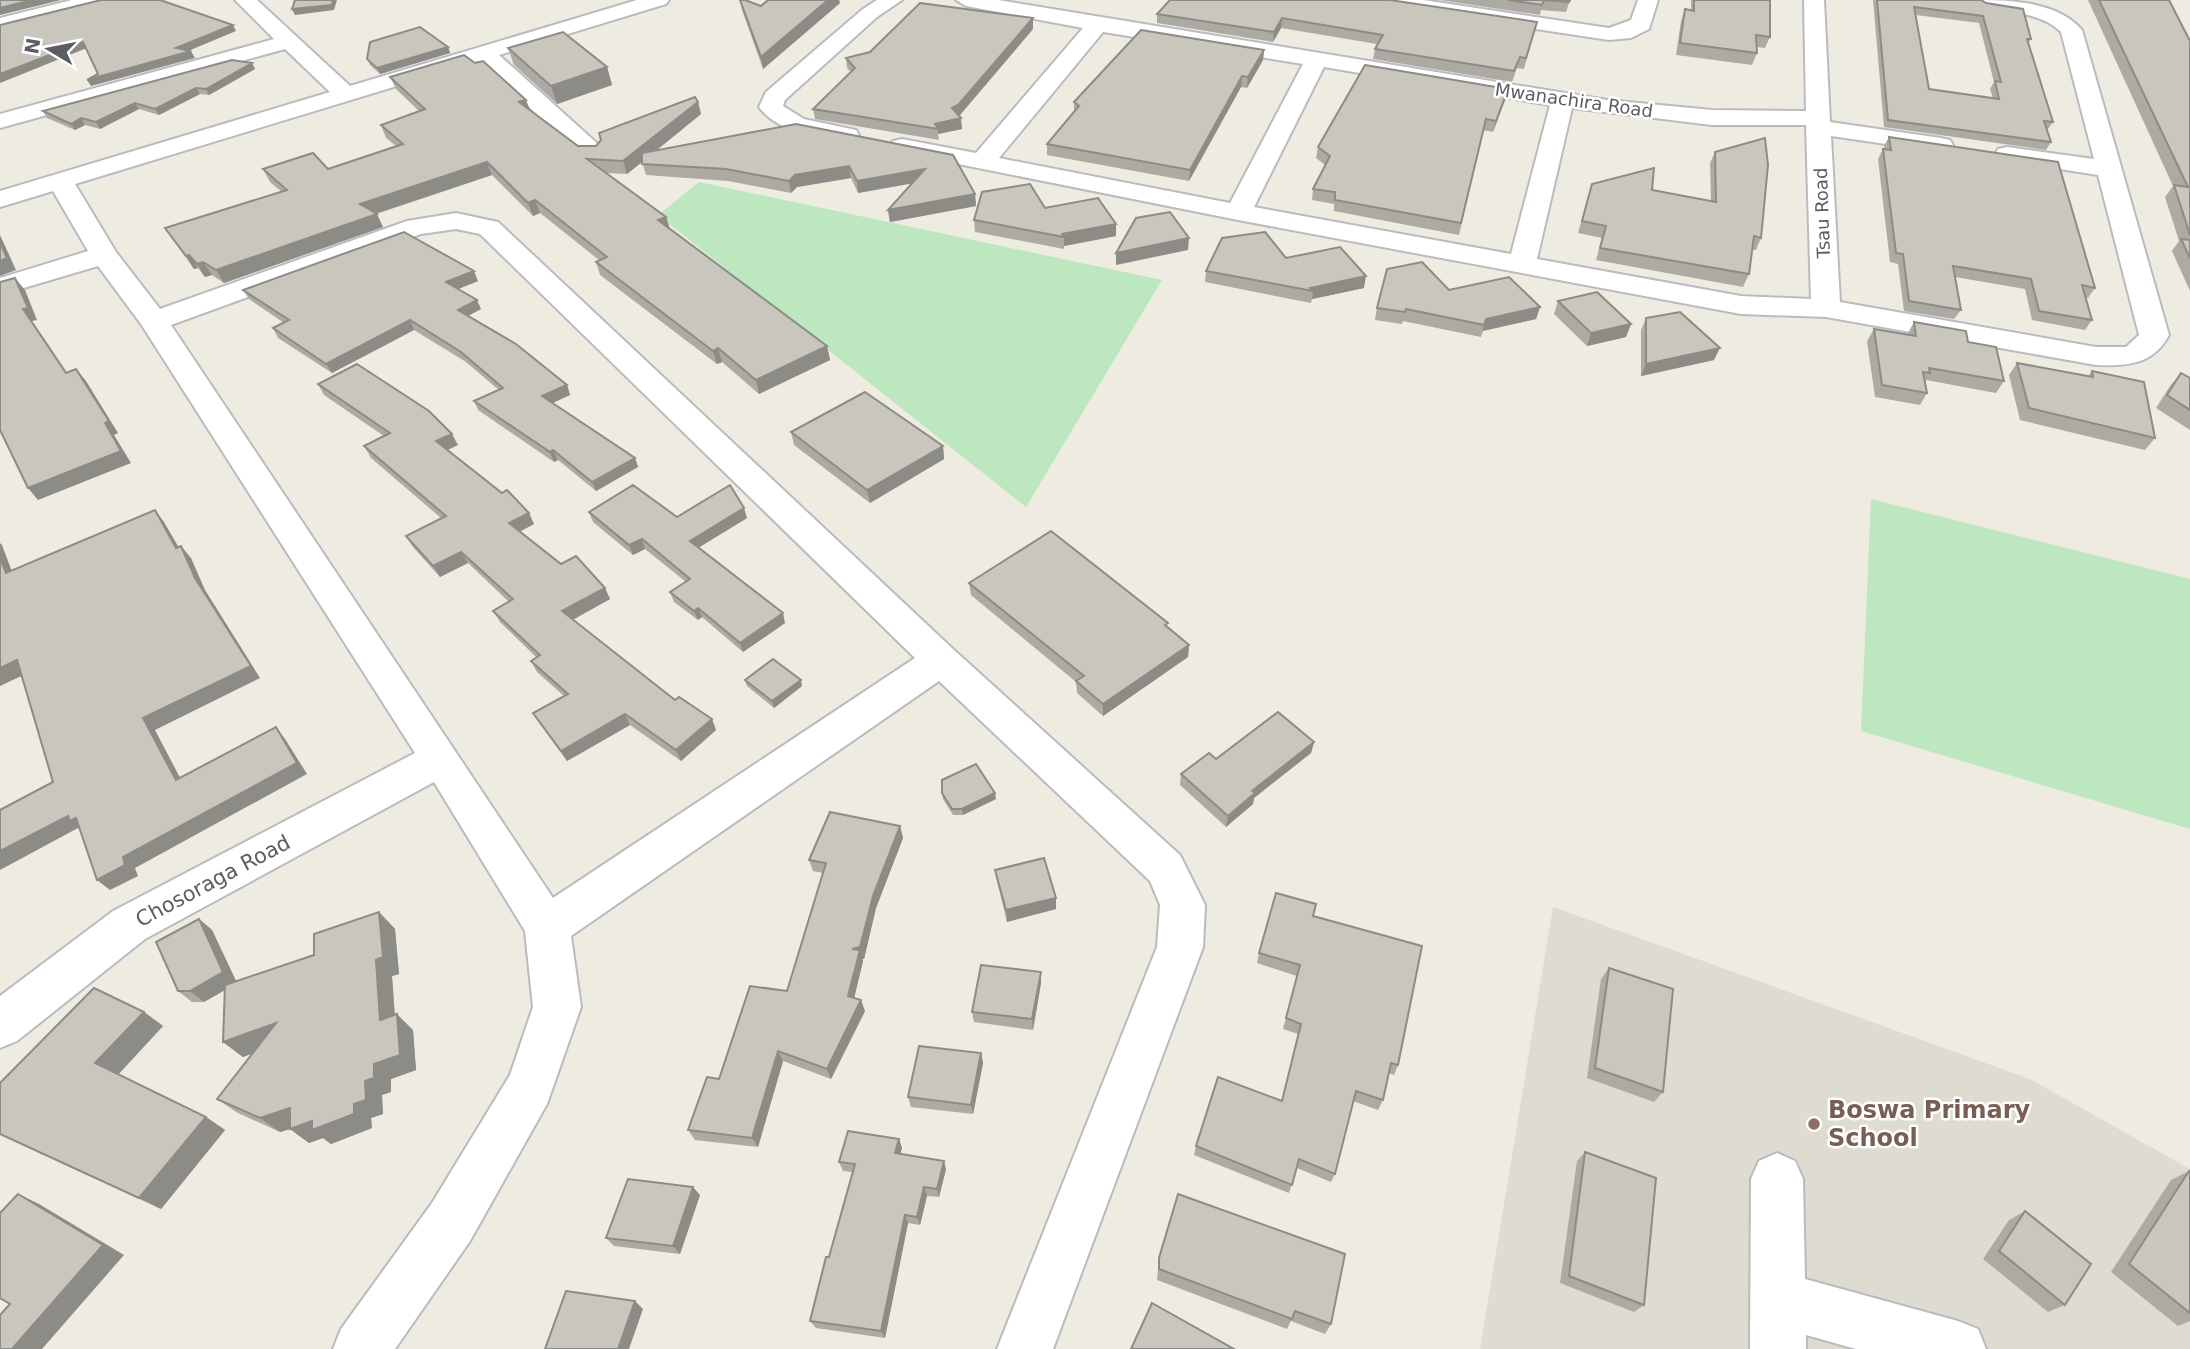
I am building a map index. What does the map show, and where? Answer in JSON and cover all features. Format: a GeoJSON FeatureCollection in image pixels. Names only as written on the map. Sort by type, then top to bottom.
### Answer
{"type":"FeatureCollection","features":[{"type":"Feature","properties":{"kind":"street"},"geometry":{"type":"LineString","coordinates":[[0,24],[97,0]]}},
{"type":"Feature","properties":{"kind":"street"},"geometry":{"type":"LineString","coordinates":[[245,0],[345,94]]}},
{"type":"Feature","properties":{"kind":"street"},"geometry":{"type":"LineString","coordinates":[[0,199],[659,0]]}},
{"type":"Feature","properties":{"kind":"street"},"geometry":{"type":"LineString","coordinates":[[892,0],[870,13],[774,97],[771,107],[780,118],[798,126],[1238,212],[1741,305],[1826,308],[2096,356],[2139,354],[2150,347],[2154,335],[2071,30],[2065,22],[2034,8],[1978,0]]}},
{"type":"Feature","properties":{"kind":"street","name":"Mwanachira Road"},"geometry":{"type":"LineString","coordinates":[[966,0],[997,3],[1099,23],[1563,99],[1720,119],[1818,122],[1977,150],[2109,169]]}},
{"type":"Feature","properties":{"kind":"street"},"geometry":{"type":"LineString","coordinates":[[1381,0],[1609,34],[1623,33],[1641,24],[1648,0]]}},
{"type":"Feature","properties":{"kind":"street"},"geometry":{"type":"LineString","coordinates":[[1814,0],[1818,122]]}},
{"type":"Feature","properties":{"kind":"street"},"geometry":{"type":"LineString","coordinates":[[982,161],[1099,23]]}},
{"type":"Feature","properties":{"kind":"street"},"geometry":{"type":"LineString","coordinates":[[0,121],[287,42]]}},
{"type":"Feature","properties":{"kind":"street"},"geometry":{"type":"LineString","coordinates":[[483,53],[591,151]]}},
{"type":"Feature","properties":{"kind":"street"},"geometry":{"type":"LineString","coordinates":[[1238,212],[1317,59]]}},
{"type":"Feature","properties":{"kind":"street"},"geometry":{"type":"LineString","coordinates":[[1522,265],[1563,99]]}},
{"type":"Feature","properties":{"kind":"street","name":"Tsau Road"},"geometry":{"type":"LineString","coordinates":[[1818,122],[1826,308]]}},
{"type":"Feature","properties":{"kind":"street"},"geometry":{"type":"LineString","coordinates":[[60,181],[104,255],[154,321],[441,759],[547,928],[557,1007],[530,1087],[451,1222],[361,1349]]}},
{"type":"Feature","properties":{"kind":"street"},"geometry":{"type":"LineString","coordinates":[[154,321],[416,227],[456,221],[489,228],[941,660],[1164,868],[1183,896],[1186,918],[1180,947],[1025,1349]]}},
{"type":"Feature","properties":{"kind":"street"},"geometry":{"type":"LineString","coordinates":[[0,287],[104,255]]}},
{"type":"Feature","properties":{"kind":"street"},"geometry":{"type":"LineString","coordinates":[[547,928],[941,660]]}},
{"type":"Feature","properties":{"kind":"street","name":"Chosoraga Road"},"geometry":{"type":"LineString","coordinates":[[0,1025],[129,925],[441,759]]}},
{"type":"Feature","properties":{"kind":"street"},"geometry":{"type":"LineString","coordinates":[[1777,1179],[1779,1324],[1958,1349]]}},
{"type":"Feature","properties":{"kind":"shaded area","name":"Boswa Primary School"},"geometry":{"type":"Polygon","coordinates":[[[1553,907],[2030,1079],[2190,1169],[2190,1349],[1480,1349],[1553,907]]]}},
{"type":"Feature","properties":{"kind":"green space"},"geometry":{"type":"Polygon","coordinates":[[[699,182],[1162,280],[1026,507],[658,215],[699,182]]]}},
{"type":"Feature","properties":{"kind":"green space"},"geometry":{"type":"Polygon","coordinates":[[[1871,499],[2190,579],[2190,829],[1861,731],[1871,499]]]}},
{"type":"Feature","properties":{"kind":"building"},"geometry":{"type":"Polygon","coordinates":[[[0,0],[32,0],[0,8],[0,0]]]}},
{"type":"Feature","properties":{"kind":"building"},"geometry":{"type":"Polygon","coordinates":[[[101,0],[160,0],[233,25],[176,48],[191,51],[87,80],[98,74],[83,42],[0,74],[0,25],[101,0]]]}},
{"type":"Feature","properties":{"kind":"building"},"geometry":{"type":"Polygon","coordinates":[[[295,0],[333,0],[332,5],[292,9],[295,0]]]}},
{"type":"Feature","properties":{"kind":"building"},"geometry":{"type":"Polygon","coordinates":[[[740,0],[761,6],[768,0],[828,0],[761,57],[740,0]]]}},
{"type":"Feature","properties":{"kind":"building"},"geometry":{"type":"Polygon","coordinates":[[[1170,0],[1390,0],[1537,22],[1526,58],[1520,57],[1514,71],[1375,49],[1383,35],[1282,18],[1274,32],[1157,14],[1170,0]]]}},
{"type":"Feature","properties":{"kind":"building"},"geometry":{"type":"Polygon","coordinates":[[[1508,0],[1544,0],[1542,5],[1508,0]]]}},
{"type":"Feature","properties":{"kind":"building"},"geometry":{"type":"Polygon","coordinates":[[[1694,0],[1770,0],[1770,37],[1756,35],[1757,53],[1680,43],[1685,9],[1694,11],[1694,0]]]}},
{"type":"Feature","properties":{"kind":"building"},"geometry":{"type":"Polygon","coordinates":[[[1877,0],[1981,0],[2023,9],[2031,39],[2027,39],[2053,122],[2044,121],[2051,142],[1888,120],[1877,0]],[[1914,7],[1929,89],[1999,99],[1995,81],[2001,82],[1983,16],[1914,7]]]}},
{"type":"Feature","properties":{"kind":"building"},"geometry":{"type":"Polygon","coordinates":[[[2099,0],[2169,0],[2190,41],[2190,235],[2174,185],[2188,187],[2099,0]]]}},
{"type":"Feature","properties":{"kind":"building"},"geometry":{"type":"Polygon","coordinates":[[[920,3],[1033,18],[959,104],[952,108],[961,118],[935,124],[938,129],[813,109],[855,68],[846,58],[870,52],[920,3]]]}},
{"type":"Feature","properties":{"kind":"building"},"geometry":{"type":"Polygon","coordinates":[[[420,27],[448,47],[377,68],[367,59],[370,42],[420,27]]]}},
{"type":"Feature","properties":{"kind":"building"},"geometry":{"type":"Polygon","coordinates":[[[1141,30],[1264,50],[1248,77],[1242,76],[1190,170],[1047,144],[1079,106],[1074,102],[1141,30]]]}},
{"type":"Feature","properties":{"kind":"building"},"geometry":{"type":"Polygon","coordinates":[[[563,32],[607,67],[551,86],[508,48],[563,32]]]}},
{"type":"Feature","properties":{"kind":"building"},"geometry":{"type":"Polygon","coordinates":[[[464,55],[475,63],[483,61],[526,100],[519,102],[578,146],[596,146],[601,140],[599,133],[695,97],[698,102],[623,161],[587,159],[666,217],[658,220],[827,346],[756,380],[718,348],[713,351],[596,262],[607,257],[535,200],[528,203],[487,162],[360,204],[377,214],[216,270],[203,262],[197,264],[189,255],[186,256],[165,228],[287,190],[263,169],[313,153],[328,169],[403,144],[381,125],[425,109],[390,77],[464,55]]]}},
{"type":"Feature","properties":{"kind":"building"},"geometry":{"type":"Polygon","coordinates":[[[232,60],[252,63],[206,89],[196,88],[155,109],[135,103],[96,122],[81,118],[71,124],[43,111],[232,60]]]}},
{"type":"Feature","properties":{"kind":"building"},"geometry":{"type":"Polygon","coordinates":[[[1365,65],[1508,89],[1496,121],[1486,119],[1461,223],[1335,200],[1335,192],[1313,189],[1330,156],[1318,147],[1365,65]]]}},
{"type":"Feature","properties":{"kind":"building"},"geometry":{"type":"Polygon","coordinates":[[[796,124],[953,155],[975,194],[888,210],[925,169],[857,181],[849,166],[795,175],[789,181],[726,169],[642,164],[642,153],[796,124]]]}},
{"type":"Feature","properties":{"kind":"building"},"geometry":{"type":"Polygon","coordinates":[[[1889,137],[2058,162],[2095,288],[2082,285],[2092,320],[2039,311],[2031,279],[1953,266],[1961,310],[1909,301],[1903,254],[1896,253],[1883,149],[1891,150],[1889,137]]]}},
{"type":"Feature","properties":{"kind":"building"},"geometry":{"type":"Polygon","coordinates":[[[1765,138],[1768,165],[1761,238],[1754,236],[1749,274],[1600,248],[1606,226],[1582,221],[1592,184],[1654,168],[1652,190],[1716,202],[1715,152],[1765,138]]]}},
{"type":"Feature","properties":{"kind":"building"},"geometry":{"type":"Polygon","coordinates":[[[1030,184],[1045,208],[1098,198],[1116,224],[1062,234],[1064,237],[974,220],[982,192],[1030,184]]]}},
{"type":"Feature","properties":{"kind":"building"},"geometry":{"type":"Polygon","coordinates":[[[1170,212],[1189,238],[1116,253],[1136,218],[1170,212]]]}},
{"type":"Feature","properties":{"kind":"building"},"geometry":{"type":"Polygon","coordinates":[[[404,232],[474,271],[446,282],[477,300],[458,310],[516,344],[567,385],[542,396],[635,458],[592,482],[553,450],[550,452],[474,401],[503,388],[461,352],[410,320],[326,364],[273,328],[289,320],[243,290],[404,232]]]}},
{"type":"Feature","properties":{"kind":"building"},"geometry":{"type":"Polygon","coordinates":[[[1265,232],[1286,258],[1340,247],[1366,276],[1310,288],[1313,291],[1206,271],[1222,238],[1265,232]]]}},
{"type":"Feature","properties":{"kind":"building"},"geometry":{"type":"Polygon","coordinates":[[[2181,239],[2190,240],[2190,258],[2181,239]]]}},
{"type":"Feature","properties":{"kind":"building"},"geometry":{"type":"Polygon","coordinates":[[[0,243],[7,258],[0,261],[0,243]]]}},
{"type":"Feature","properties":{"kind":"building"},"geometry":{"type":"Polygon","coordinates":[[[1422,262],[1449,290],[1509,277],[1540,307],[1486,319],[1484,325],[1406,309],[1405,312],[1377,308],[1387,269],[1422,262]]]}},
{"type":"Feature","properties":{"kind":"building"},"geometry":{"type":"Polygon","coordinates":[[[15,278],[28,308],[23,309],[66,373],[76,369],[109,421],[105,423],[121,451],[28,488],[0,430],[0,282],[15,278]]]}},
{"type":"Feature","properties":{"kind":"building"},"geometry":{"type":"Polygon","coordinates":[[[1597,292],[1631,324],[1591,333],[1558,301],[1597,292]]]}},
{"type":"Feature","properties":{"kind":"building"},"geometry":{"type":"Polygon","coordinates":[[[1680,312],[1720,348],[1646,364],[1646,318],[1680,312]]]}},
{"type":"Feature","properties":{"kind":"building"},"geometry":{"type":"Polygon","coordinates":[[[1914,322],[1966,331],[1968,342],[1996,347],[2004,381],[1929,368],[1930,373],[1923,372],[1927,393],[1882,385],[1874,329],[1916,336],[1914,322]]]}},
{"type":"Feature","properties":{"kind":"building"},"geometry":{"type":"Polygon","coordinates":[[[2017,363],[2093,377],[2092,371],[2144,382],[2155,438],[2029,408],[2017,363]]]}},
{"type":"Feature","properties":{"kind":"building"},"geometry":{"type":"Polygon","coordinates":[[[357,364],[429,411],[452,434],[436,441],[502,493],[507,490],[529,513],[509,523],[561,564],[576,556],[605,588],[562,611],[675,700],[679,697],[712,719],[676,750],[625,714],[561,751],[533,713],[568,694],[531,661],[540,655],[493,611],[513,599],[461,552],[433,566],[406,536],[446,516],[364,446],[390,433],[318,384],[357,364]]]}},
{"type":"Feature","properties":{"kind":"building"},"geometry":{"type":"Polygon","coordinates":[[[2181,373],[2190,378],[2190,410],[2167,395],[2181,373]]]}},
{"type":"Feature","properties":{"kind":"building"},"geometry":{"type":"Polygon","coordinates":[[[865,392],[943,446],[867,490],[791,432],[865,392]]]}},
{"type":"Feature","properties":{"kind":"building"},"geometry":{"type":"Polygon","coordinates":[[[633,485],[677,517],[730,485],[744,508],[690,541],[783,613],[740,643],[698,608],[694,611],[670,592],[690,579],[642,539],[629,545],[589,512],[633,485]]]}},
{"type":"Feature","properties":{"kind":"building"},"geometry":{"type":"Polygon","coordinates":[[[155,510],[176,548],[181,546],[195,578],[251,666],[143,718],[176,780],[276,727],[297,763],[123,857],[125,865],[97,880],[76,818],[70,821],[68,816],[0,851],[0,810],[53,782],[17,660],[0,668],[0,558],[6,573],[155,510]]]}},
{"type":"Feature","properties":{"kind":"building"},"geometry":{"type":"Polygon","coordinates":[[[1051,531],[1168,623],[1165,625],[1189,645],[1103,704],[1076,681],[1084,676],[969,583],[1051,531]]]}},
{"type":"Feature","properties":{"kind":"building"},"geometry":{"type":"Polygon","coordinates":[[[773,659],[801,680],[772,701],[745,680],[773,659]]]}},
{"type":"Feature","properties":{"kind":"building"},"geometry":{"type":"Polygon","coordinates":[[[1278,712],[1314,742],[1252,791],[1255,793],[1228,816],[1181,774],[1209,753],[1216,759],[1278,712]]]}},
{"type":"Feature","properties":{"kind":"building"},"geometry":{"type":"Polygon","coordinates":[[[976,764],[995,793],[962,809],[952,809],[942,793],[942,780],[976,764]]]}},
{"type":"Feature","properties":{"kind":"building"},"geometry":{"type":"Polygon","coordinates":[[[830,812],[900,826],[873,896],[860,947],[852,949],[860,950],[848,996],[861,1000],[827,1069],[778,1051],[752,1138],[688,1130],[707,1077],[719,1079],[750,986],[787,991],[826,863],[809,860],[830,812]]]}},
{"type":"Feature","properties":{"kind":"building"},"geometry":{"type":"Polygon","coordinates":[[[1044,858],[1056,898],[1006,910],[995,870],[1044,858]]]}},
{"type":"Feature","properties":{"kind":"building"},"geometry":{"type":"Polygon","coordinates":[[[1276,893],[1316,904],[1313,916],[1422,946],[1398,1065],[1391,1063],[1383,1100],[1356,1091],[1335,1174],[1299,1159],[1292,1185],[1196,1146],[1218,1077],[1282,1101],[1301,1024],[1286,1018],[1300,965],[1259,953],[1276,893]]]}},
{"type":"Feature","properties":{"kind":"building"},"geometry":{"type":"Polygon","coordinates":[[[379,912],[383,957],[376,960],[380,1020],[397,1014],[400,1055],[374,1064],[374,1078],[365,1081],[366,1100],[354,1104],[354,1114],[312,1130],[312,1121],[290,1129],[290,1108],[260,1118],[217,1099],[276,1023],[223,1042],[225,985],[314,955],[314,934],[379,912]]]}},
{"type":"Feature","properties":{"kind":"building"},"geometry":{"type":"Polygon","coordinates":[[[199,919],[223,972],[190,991],[178,991],[156,942],[199,919]]]}},
{"type":"Feature","properties":{"kind":"building"},"geometry":{"type":"Polygon","coordinates":[[[981,965],[1041,972],[1032,1019],[972,1012],[981,965]]]}},
{"type":"Feature","properties":{"kind":"building"},"geometry":{"type":"Polygon","coordinates":[[[1609,968],[1673,989],[1663,1092],[1595,1068],[1609,968]]]}},
{"type":"Feature","properties":{"kind":"building"},"geometry":{"type":"Polygon","coordinates":[[[94,988],[144,1012],[95,1063],[206,1117],[139,1198],[0,1134],[0,1083],[94,988]]]}},
{"type":"Feature","properties":{"kind":"building"},"geometry":{"type":"Polygon","coordinates":[[[919,1046],[981,1053],[971,1105],[908,1097],[919,1046]]]}},
{"type":"Feature","properties":{"kind":"building"},"geometry":{"type":"Polygon","coordinates":[[[848,1131],[899,1139],[895,1153],[944,1161],[937,1189],[924,1187],[917,1217],[905,1215],[881,1331],[810,1321],[826,1257],[829,1257],[855,1164],[839,1162],[848,1131]]]}},
{"type":"Feature","properties":{"kind":"building"},"geometry":{"type":"Polygon","coordinates":[[[1585,1152],[1656,1178],[1644,1305],[1569,1276],[1585,1152]]]}},
{"type":"Feature","properties":{"kind":"building"},"geometry":{"type":"Polygon","coordinates":[[[2190,1172],[2190,1313],[2129,1264],[2190,1172]]]}},
{"type":"Feature","properties":{"kind":"building"},"geometry":{"type":"Polygon","coordinates":[[[628,1179],[693,1187],[673,1246],[606,1238],[628,1179]]]}},
{"type":"Feature","properties":{"kind":"building"},"geometry":{"type":"Polygon","coordinates":[[[18,1194],[103,1245],[12,1349],[0,1349],[0,1315],[10,1304],[0,1298],[0,1213],[18,1194]]]}},
{"type":"Feature","properties":{"kind":"building"},"geometry":{"type":"Polygon","coordinates":[[[1178,1194],[1345,1254],[1331,1324],[1295,1311],[1292,1319],[1159,1269],[1159,1258],[1178,1194]]]}},
{"type":"Feature","properties":{"kind":"building"},"geometry":{"type":"Polygon","coordinates":[[[2025,1211],[2091,1264],[2065,1305],[1999,1251],[2025,1211]]]}},
{"type":"Feature","properties":{"kind":"building"},"geometry":{"type":"Polygon","coordinates":[[[566,1291],[635,1301],[618,1349],[545,1349],[566,1291]]]}},
{"type":"Feature","properties":{"kind":"building"},"geometry":{"type":"Polygon","coordinates":[[[1152,1303],[1234,1349],[1131,1349],[1152,1303]]]}},
{"type":"Feature","properties":{"kind":"place","name":"Boswa Primary School"},"geometry":{"type":"Point","coordinates":[1814,1124]}}]}
